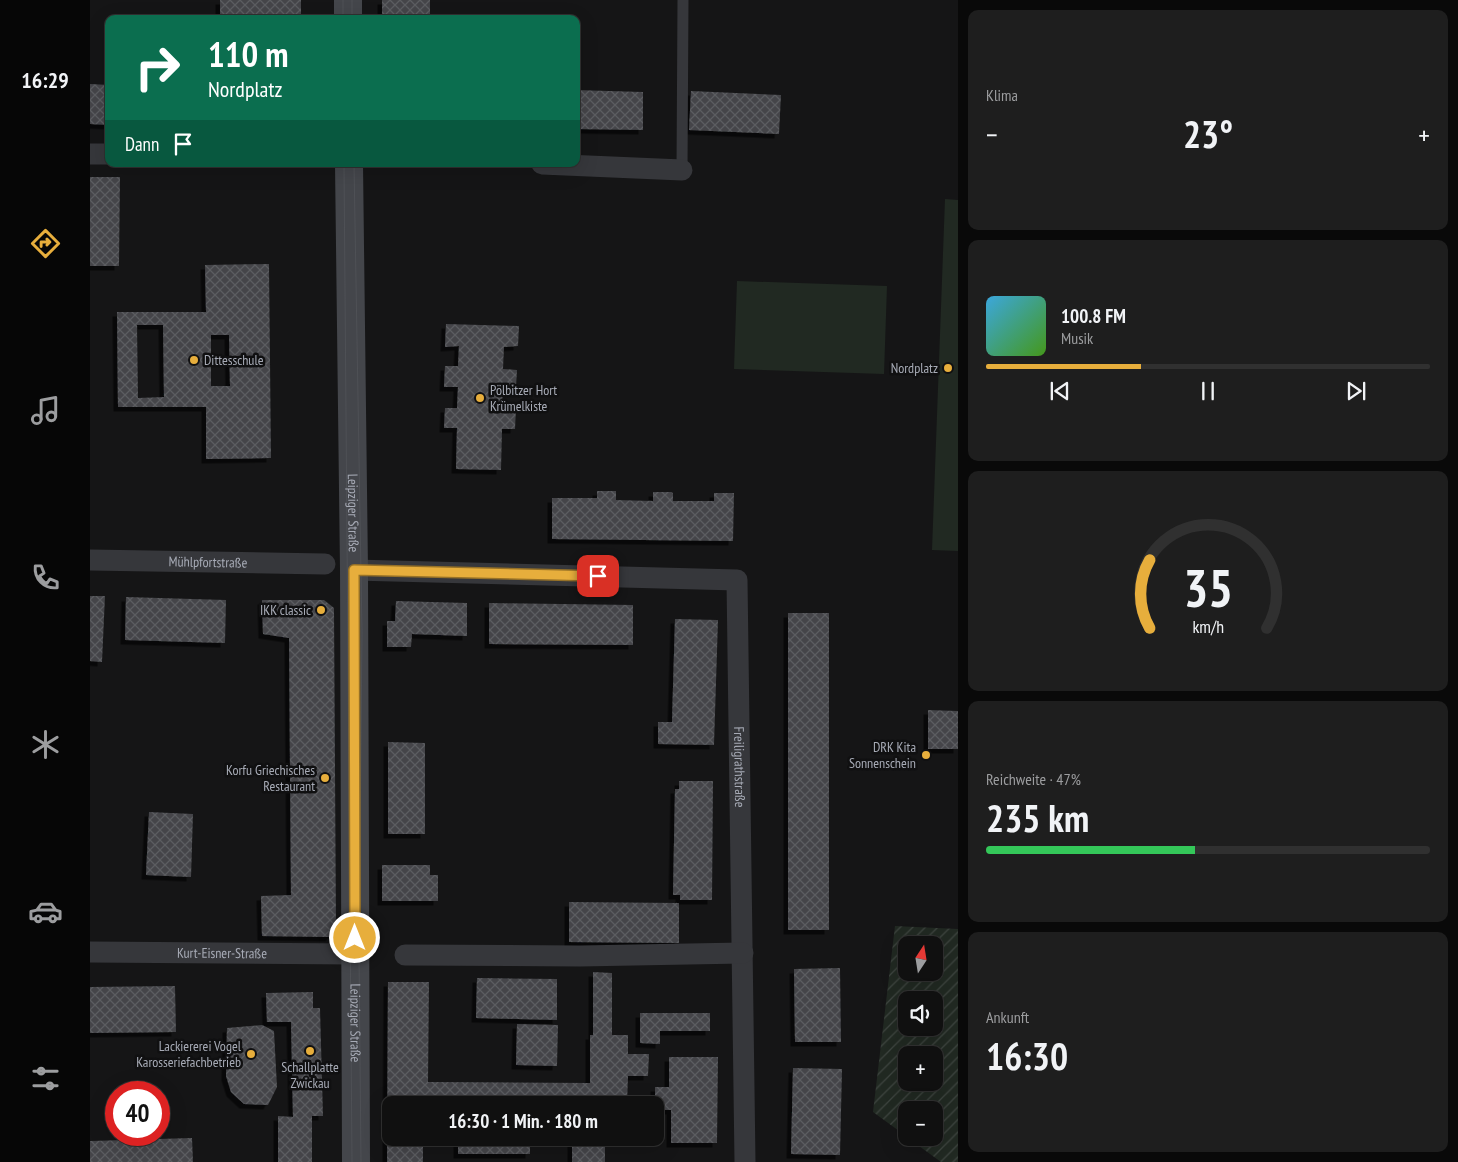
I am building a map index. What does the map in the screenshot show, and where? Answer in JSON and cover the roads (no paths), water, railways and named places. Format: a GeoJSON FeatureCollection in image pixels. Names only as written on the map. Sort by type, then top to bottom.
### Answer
{"type":"FeatureCollection","features":[{"type":"Feature","properties":{"kind":"street"},"geometry":{"type":"LineString","coordinates":[[348,0],[348,15]]}},
{"type":"Feature","properties":{"kind":"street"},"geometry":{"type":"LineString","coordinates":[[90,154],[105,154]]}},
{"type":"Feature","properties":{"kind":"street"},"geometry":{"type":"LineString","coordinates":[[580,166],[682,170]]}},
{"type":"Feature","properties":{"kind":"street","name":"Leipziger Straße"},"geometry":{"type":"LineString","coordinates":[[349,167],[354,570],[356,1162]]}},
{"type":"Feature","properties":{"kind":"street","name":"Mühlpfortstraße"},"geometry":{"type":"LineString","coordinates":[[90,560],[325,564]]}},
{"type":"Feature","properties":{"kind":"street","name":"Freiligrathstraße"},"geometry":{"type":"LineString","coordinates":[[354,570],[737,580],[745,1162]]}},
{"type":"Feature","properties":{"kind":"street","name":"Kurt-Eisner-Straße"},"geometry":{"type":"LineString","coordinates":[[90,952],[355,954]]}},
{"type":"Feature","properties":{"kind":"street"},"geometry":{"type":"LineString","coordinates":[[404,955],[580,956],[743,953]]}},
{"type":"Feature","properties":{"kind":"lane"},"geometry":{"type":"LineString","coordinates":[[682,170],[683,0]]}},
{"type":"Feature","properties":{"kind":"tram line"},"geometry":{"type":"LineString","coordinates":[[343,0],[343,15]]}},
{"type":"Feature","properties":{"kind":"tram line"},"geometry":{"type":"LineString","coordinates":[[352,0],[352,15]]}},
{"type":"Feature","properties":{"kind":"tram line"},"geometry":{"type":"LineString","coordinates":[[344,167],[352,1162]]}},
{"type":"Feature","properties":{"kind":"tram line"},"geometry":{"type":"LineString","coordinates":[[354,167],[362,632],[359,954],[361,1162]]}},
{"type":"Feature","properties":{"kind":"place","name":"Dittesschule"},"geometry":{"type":"Point","coordinates":[194,360]}},
{"type":"Feature","properties":{"kind":"place","name":"Nordplatz"},"geometry":{"type":"Point","coordinates":[948,368]}},
{"type":"Feature","properties":{"kind":"place","name":"Pölbitzer Hort Krümelkiste"},"geometry":{"type":"Point","coordinates":[480,398]}},
{"type":"Feature","properties":{"kind":"place","name":"IKK classic"},"geometry":{"type":"Point","coordinates":[321,610]}},
{"type":"Feature","properties":{"kind":"place","name":"DRK Kita Sonnenschein"},"geometry":{"type":"Point","coordinates":[926,755]}},
{"type":"Feature","properties":{"kind":"place","name":"Korfu Griechisches Restaurant"},"geometry":{"type":"Point","coordinates":[325,778]}},
{"type":"Feature","properties":{"kind":"place","name":"Schallplatte Zwickau"},"geometry":{"type":"Point","coordinates":[310,1051]}},
{"type":"Feature","properties":{"kind":"place","name":"Lackiererei Vogel Karosseriefachbetrieb"},"geometry":{"type":"Point","coordinates":[251,1054]}}]}
